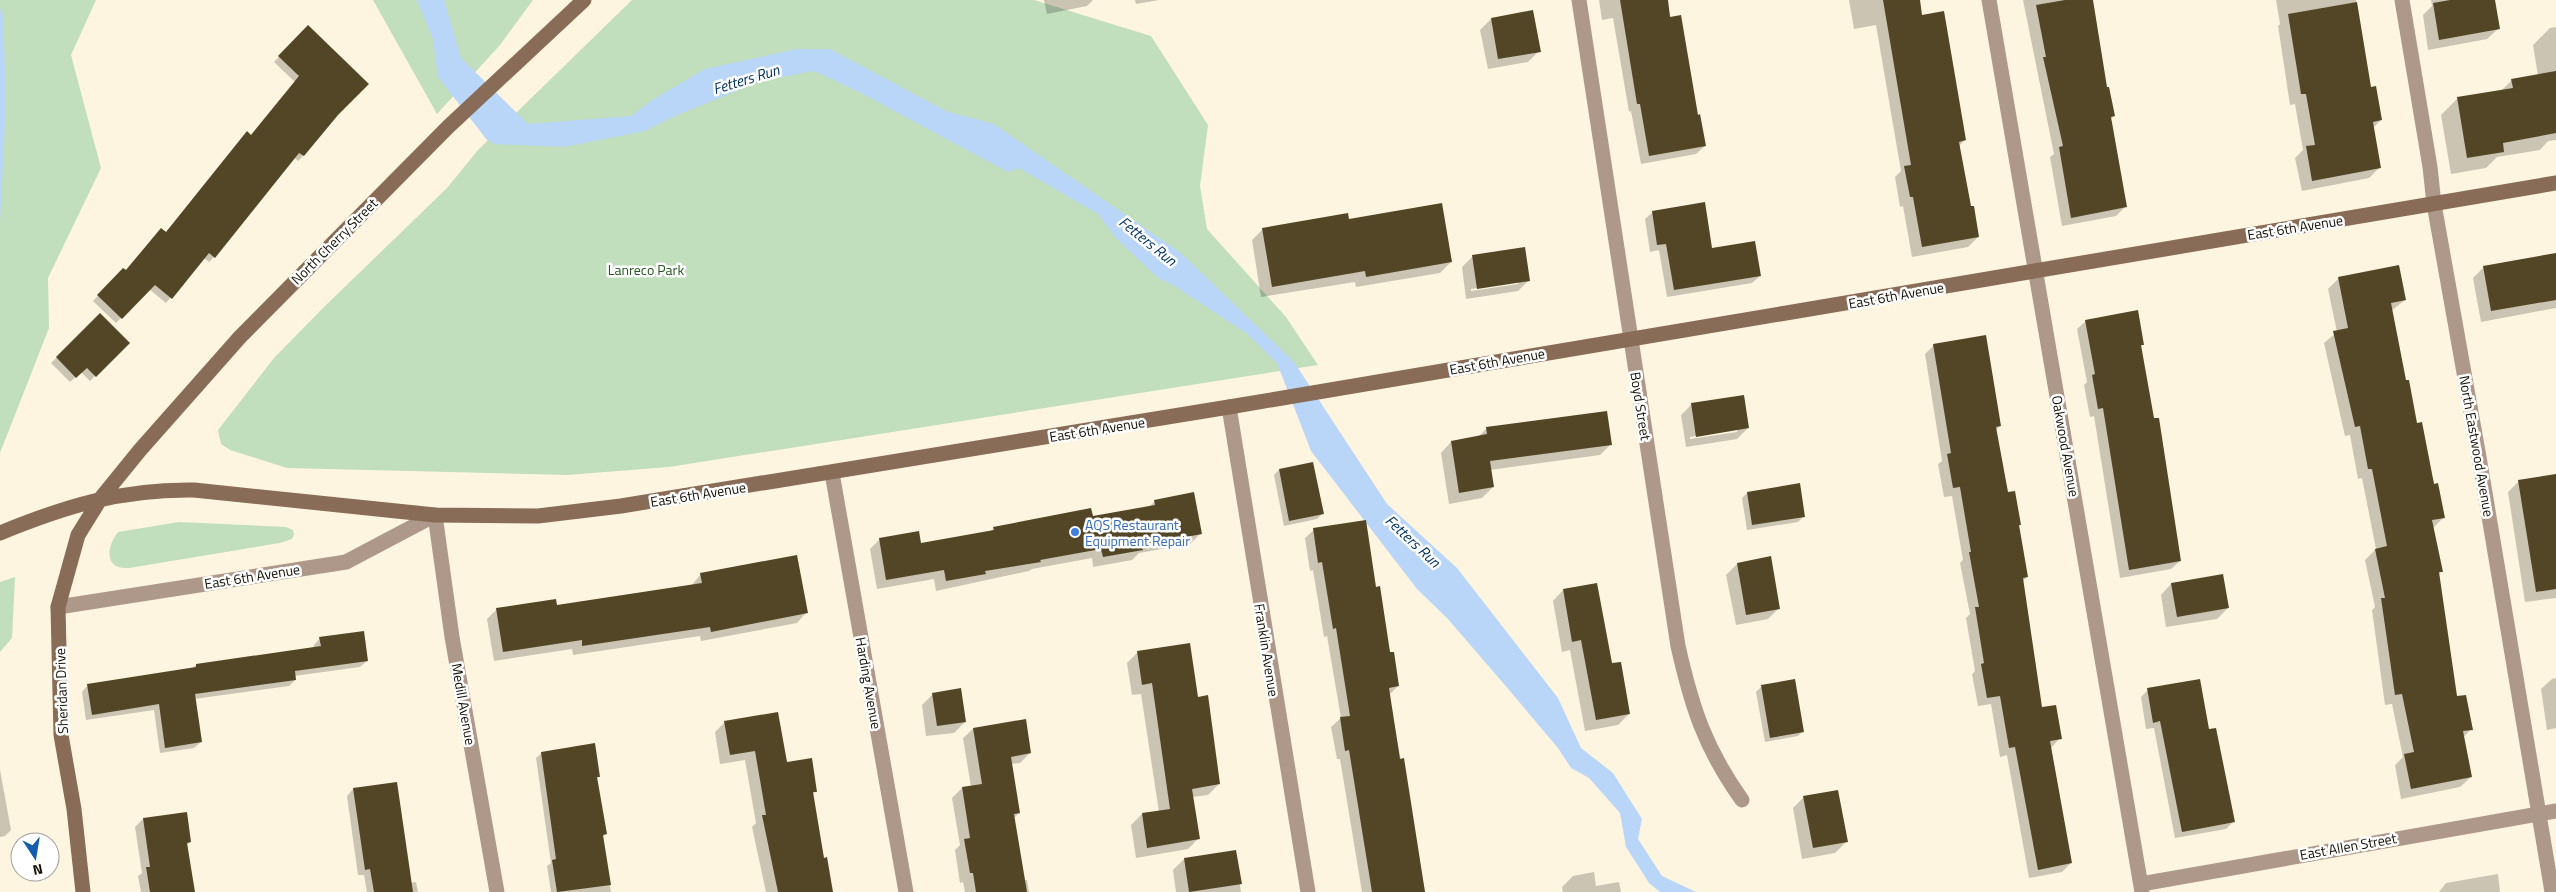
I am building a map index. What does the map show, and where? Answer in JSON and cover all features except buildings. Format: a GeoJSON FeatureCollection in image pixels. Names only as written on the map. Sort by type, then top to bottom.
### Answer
{"type":"FeatureCollection","features":[{"type":"Feature","properties":{"kind":"street","name":"North Cherry Street"},"geometry":{"type":"LineString","coordinates":[[101,498],[176,407],[240,337],[448,127],[528,50],[584,0]]}},
{"type":"Feature","properties":{"kind":"street","name":"Boyd Street"},"geometry":{"type":"LineString","coordinates":[[1579,0],[1678,646],[1687,687],[1708,746],[1742,800]]}},
{"type":"Feature","properties":{"kind":"street","name":"Oakwood Avenue"},"geometry":{"type":"LineString","coordinates":[[1989,0],[2141,888]]}},
{"type":"Feature","properties":{"kind":"street","name":"North Eastwood Avenue"},"geometry":{"type":"LineString","coordinates":[[2402,0],[2430,167],[2434,204],[2478,447],[2552,892]]}},
{"type":"Feature","properties":{"kind":"street","name":"East 6th Avenue"},"geometry":{"type":"LineString","coordinates":[[0,533],[32,520],[101,498],[161,490],[194,490],[435,515],[538,516],[621,506],[1229,407],[2556,183]]}},
{"type":"Feature","properties":{"kind":"street","name":"Franklin Avenue"},"geometry":{"type":"LineString","coordinates":[[1229,407],[1308,892]]}},
{"type":"Feature","properties":{"kind":"street","name":"Harding Avenue"},"geometry":{"type":"LineString","coordinates":[[832,473],[906,892]]}},
{"type":"Feature","properties":{"kind":"street","name":"Sheridan Drive"},"geometry":{"type":"LineString","coordinates":[[83,892],[74,809],[61,735],[58,607],[78,535],[101,498]]}},
{"type":"Feature","properties":{"kind":"street","name":"East 6th Avenue"},"geometry":{"type":"LineString","coordinates":[[58,607],[346,562],[435,515]]}},
{"type":"Feature","properties":{"kind":"street","name":"Medill Avenue"},"geometry":{"type":"LineString","coordinates":[[435,515],[452,638],[497,892]]}},
{"type":"Feature","properties":{"kind":"street","name":"East Allen Street"},"geometry":{"type":"LineString","coordinates":[[2141,888],[2556,811]]}},
{"type":"Feature","properties":{"kind":"green space"},"geometry":{"type":"Polygon","coordinates":[[[0,0],[96,0],[71,55],[101,168],[48,278],[49,328],[0,453],[0,0]]]}},
{"type":"Feature","properties":{"kind":"green space"},"geometry":{"type":"Polygon","coordinates":[[[373,0],[533,0],[500,45],[437,114],[373,0]]]}},
{"type":"Feature","properties":{"kind":"green space","name":"Lanreco Park"},"geometry":{"type":"Polygon","coordinates":[[[632,0],[1034,0],[1151,36],[1208,125],[1200,186],[1207,229],[1286,317],[1318,365],[669,467],[567,475],[287,468],[230,450],[221,444],[218,430],[274,358],[447,188],[478,150],[632,0]]]}},
{"type":"Feature","properties":{"kind":"green space"},"geometry":{"type":"Polygon","coordinates":[[[179,522],[286,527],[293,530],[294,534],[292,539],[280,543],[129,568],[121,568],[111,561],[111,544],[118,532],[179,522]]]}},
{"type":"Feature","properties":{"kind":"green space"},"geometry":{"type":"Polygon","coordinates":[[[15,577],[12,638],[0,652],[0,582],[15,577]]]}},
{"type":"Feature","properties":{"kind":"water","name":"Fetters Run"},"geometry":{"type":"Polygon","coordinates":[[[417,0],[444,0],[461,58],[528,124],[631,116],[651,101],[705,69],[797,49],[830,49],[948,112],[994,124],[1181,253],[1294,362],[1387,504],[1457,568],[1558,698],[1581,748],[1613,773],[1642,819],[1638,839],[1662,876],[1696,892],[1660,892],[1649,883],[1626,847],[1620,813],[1589,778],[1571,768],[1558,748],[1504,684],[1447,618],[1417,589],[1311,451],[1277,363],[1246,333],[1173,285],[1158,278],[1116,238],[1098,214],[1019,168],[1008,172],[861,93],[814,71],[761,81],[675,116],[645,131],[564,147],[495,144],[487,140],[438,77],[433,39],[417,0]]]}},
{"type":"Feature","properties":{"kind":"water"},"geometry":{"type":"Polygon","coordinates":[[[0,8],[3,16],[6,100],[0,222],[0,8]]]}},
{"type":"Feature","properties":{"kind":"place","name":"AQS Restaurant Equipment Repair"},"geometry":{"type":"Point","coordinates":[1075,532]}}]}
